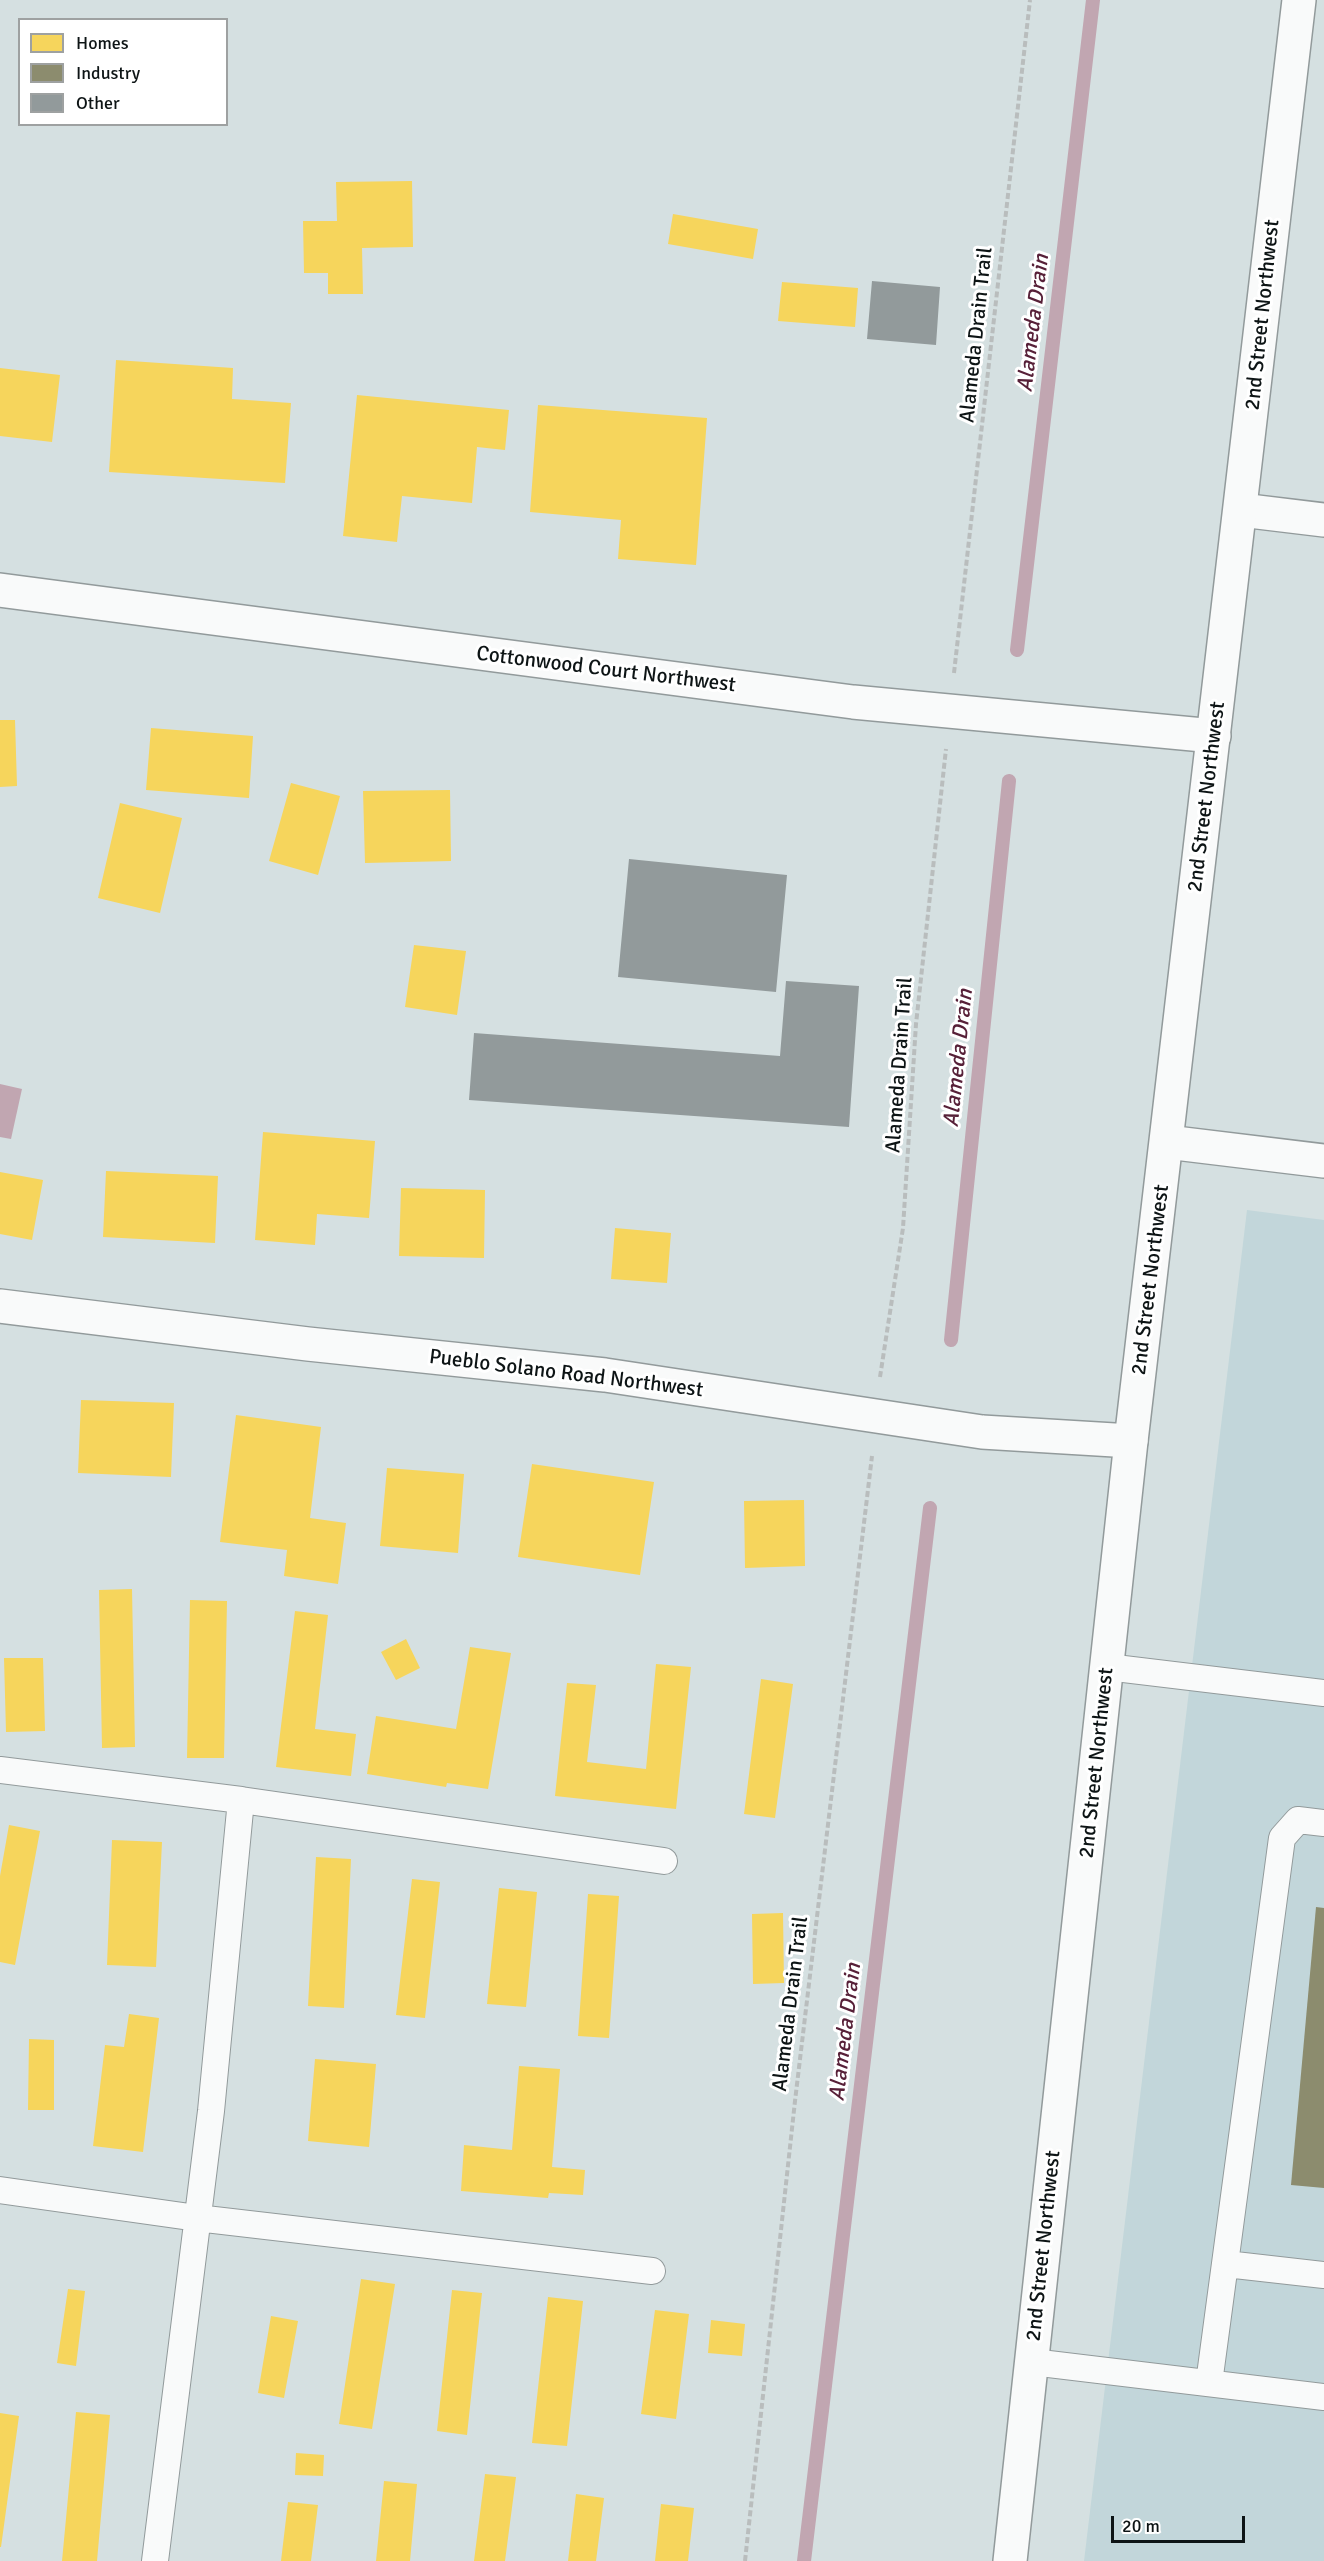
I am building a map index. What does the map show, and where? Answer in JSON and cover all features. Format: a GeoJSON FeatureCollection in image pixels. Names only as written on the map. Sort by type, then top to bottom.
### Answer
{"type":"FeatureCollection","features":[{"type":"Feature","properties":{"kind":"street","name":"2nd Street Northwest"},"geometry":{"type":"LineString","coordinates":[[1010,2561],[1131,1441],[1299,0]]}},
{"type":"Feature","properties":{"kind":"street"},"geometry":{"type":"LineString","coordinates":[[1241,510],[1324,520]]}},
{"type":"Feature","properties":{"kind":"street","name":"Cottonwood Court Northwest"},"geometry":{"type":"LineString","coordinates":[[0,590],[853,702],[1214,736]]}},
{"type":"Feature","properties":{"kind":"street"},"geometry":{"type":"LineString","coordinates":[[1167,1142],[1324,1161]]}},
{"type":"Feature","properties":{"kind":"street","name":"Pueblo Solano Road Northwest"},"geometry":{"type":"LineString","coordinates":[[0,1306],[308,1344],[605,1375],[982,1432],[1131,1441]]}},
{"type":"Feature","properties":{"kind":"lane"},"geometry":{"type":"LineString","coordinates":[[1107,1667],[1324,1693]]}},
{"type":"Feature","properties":{"kind":"lane"},"geometry":{"type":"LineString","coordinates":[[0,1770],[241,1800],[664,1861]]}},
{"type":"Feature","properties":{"kind":"lane"},"geometry":{"type":"LineString","coordinates":[[155,2561],[211,2111],[241,1800]]}},
{"type":"Feature","properties":{"kind":"lane"},"geometry":{"type":"LineString","coordinates":[[1209,2383],[1282,1838],[1298,1820],[1324,1823]]}},
{"type":"Feature","properties":{"kind":"lane"},"geometry":{"type":"LineString","coordinates":[[0,2190],[198,2218],[652,2271]]}},
{"type":"Feature","properties":{"kind":"lane"},"geometry":{"type":"LineString","coordinates":[[1226,2264],[1324,2275]]}},
{"type":"Feature","properties":{"kind":"lane"},"geometry":{"type":"LineString","coordinates":[[1032,2362],[1324,2397]]}},
{"type":"Feature","properties":{"kind":"path","name":"Alameda Drain Trail"},"geometry":{"type":"LineString","coordinates":[[954,673],[1030,0]]}},
{"type":"Feature","properties":{"kind":"path","name":"Alameda Drain Trail"},"geometry":{"type":"LineString","coordinates":[[879,1382],[903,1228],[916,1024],[946,749]]}},
{"type":"Feature","properties":{"kind":"path","name":"Alameda Drain Trail"},"geometry":{"type":"LineString","coordinates":[[745,2561],[795,2101],[873,1451]]}},
{"type":"Feature","properties":{"kind":"shaded area"},"geometry":{"type":"Polygon","coordinates":[[[0,1084],[22,1089],[11,1139],[0,1137],[0,1084]]]}},
{"type":"Feature","properties":{"kind":"shaded area"},"geometry":{"type":"Polygon","coordinates":[[[1247,1210],[1324,1220],[1324,2561],[1084,2561],[1247,1210]]]}},
{"type":"Feature","properties":{"kind":"building: Homes"},"geometry":{"type":"Polygon","coordinates":[[[412,181],[413,247],[362,248],[363,294],[328,294],[328,273],[304,273],[303,221],[337,221],[336,182],[412,181]]]}},
{"type":"Feature","properties":{"kind":"building: Homes"},"geometry":{"type":"Polygon","coordinates":[[[673,214],[758,229],[753,259],[668,244],[673,214]]]}},
{"type":"Feature","properties":{"kind":"building: Homes"},"geometry":{"type":"Polygon","coordinates":[[[782,282],[858,288],[855,327],[778,321],[782,282]]]}},
{"type":"Feature","properties":{"kind":"building: Homes"},"geometry":{"type":"Polygon","coordinates":[[[116,360],[233,368],[232,399],[291,403],[285,483],[109,472],[116,360]]]}},
{"type":"Feature","properties":{"kind":"building: Homes"},"geometry":{"type":"Polygon","coordinates":[[[0,368],[60,375],[52,442],[0,436],[0,368]]]}},
{"type":"Feature","properties":{"kind":"building: Homes"},"geometry":{"type":"Polygon","coordinates":[[[357,395],[509,410],[505,450],[477,447],[472,503],[402,496],[397,542],[343,536],[357,395]]]}},
{"type":"Feature","properties":{"kind":"building: Homes"},"geometry":{"type":"Polygon","coordinates":[[[538,405],[707,418],[696,565],[618,559],[621,520],[530,512],[538,405]]]}},
{"type":"Feature","properties":{"kind":"building: Homes"},"geometry":{"type":"Polygon","coordinates":[[[0,720],[15,720],[17,786],[0,787],[0,720]]]}},
{"type":"Feature","properties":{"kind":"building: Homes"},"geometry":{"type":"Polygon","coordinates":[[[151,728],[253,736],[249,798],[146,790],[151,728]]]}},
{"type":"Feature","properties":{"kind":"building: Homes"},"geometry":{"type":"Polygon","coordinates":[[[291,783],[340,796],[318,875],[269,861],[291,783]]]}},
{"type":"Feature","properties":{"kind":"building: Homes"},"geometry":{"type":"Polygon","coordinates":[[[450,790],[451,861],[365,863],[363,791],[450,790]]]}},
{"type":"Feature","properties":{"kind":"building: Homes"},"geometry":{"type":"Polygon","coordinates":[[[120,803],[182,818],[160,913],[98,898],[120,803]]]}},
{"type":"Feature","properties":{"kind":"building: Homes"},"geometry":{"type":"Polygon","coordinates":[[[414,945],[466,951],[457,1015],[405,1007],[414,945]]]}},
{"type":"Feature","properties":{"kind":"building: Homes"},"geometry":{"type":"Polygon","coordinates":[[[263,1132],[375,1141],[369,1218],[317,1214],[315,1245],[255,1240],[263,1132]]]}},
{"type":"Feature","properties":{"kind":"building: Homes"},"geometry":{"type":"Polygon","coordinates":[[[106,1171],[218,1176],[215,1243],[103,1237],[106,1171]]]}},
{"type":"Feature","properties":{"kind":"building: Homes"},"geometry":{"type":"Polygon","coordinates":[[[0,1172],[43,1180],[32,1240],[0,1234],[0,1172]]]}},
{"type":"Feature","properties":{"kind":"building: Homes"},"geometry":{"type":"Polygon","coordinates":[[[401,1188],[485,1190],[484,1258],[399,1256],[401,1188]]]}},
{"type":"Feature","properties":{"kind":"building: Homes"},"geometry":{"type":"Polygon","coordinates":[[[615,1228],[671,1233],[667,1283],[611,1279],[615,1228]]]}},
{"type":"Feature","properties":{"kind":"building: Homes"},"geometry":{"type":"Polygon","coordinates":[[[81,1400],[174,1403],[171,1477],[78,1473],[81,1400]]]}},
{"type":"Feature","properties":{"kind":"building: Homes"},"geometry":{"type":"Polygon","coordinates":[[[236,1415],[321,1427],[310,1518],[346,1523],[338,1584],[284,1576],[287,1550],[220,1542],[236,1415]]]}},
{"type":"Feature","properties":{"kind":"building: Homes"},"geometry":{"type":"Polygon","coordinates":[[[532,1464],[654,1482],[640,1575],[518,1557],[532,1464]]]}},
{"type":"Feature","properties":{"kind":"building: Homes"},"geometry":{"type":"Polygon","coordinates":[[[387,1468],[464,1474],[458,1553],[380,1546],[387,1468]]]}},
{"type":"Feature","properties":{"kind":"building: Homes"},"geometry":{"type":"Polygon","coordinates":[[[804,1500],[805,1566],[745,1568],[744,1501],[804,1500]]]}},
{"type":"Feature","properties":{"kind":"building: Homes"},"geometry":{"type":"Polygon","coordinates":[[[132,1589],[135,1747],[102,1748],[99,1590],[132,1589]]]}},
{"type":"Feature","properties":{"kind":"building: Homes"},"geometry":{"type":"Polygon","coordinates":[[[190,1600],[227,1601],[224,1758],[187,1758],[190,1600]]]}},
{"type":"Feature","properties":{"kind":"building: Homes"},"geometry":{"type":"Polygon","coordinates":[[[295,1611],[328,1615],[315,1729],[356,1734],[351,1776],[276,1767],[295,1611]]]}},
{"type":"Feature","properties":{"kind":"building: Homes"},"geometry":{"type":"Polygon","coordinates":[[[406,1639],[420,1668],[396,1680],[381,1652],[406,1639]]]}},
{"type":"Feature","properties":{"kind":"building: Homes"},"geometry":{"type":"Polygon","coordinates":[[[470,1647],[511,1653],[488,1789],[447,1783],[446,1787],[367,1774],[376,1716],[456,1729],[470,1647]]]}},
{"type":"Feature","properties":{"kind":"building: Homes"},"geometry":{"type":"Polygon","coordinates":[[[4,1658],[43,1658],[45,1731],[6,1732],[4,1658]]]}},
{"type":"Feature","properties":{"kind":"building: Homes"},"geometry":{"type":"Polygon","coordinates":[[[656,1664],[691,1667],[676,1809],[555,1796],[567,1683],[596,1685],[587,1762],[646,1769],[656,1664]]]}},
{"type":"Feature","properties":{"kind":"building: Homes"},"geometry":{"type":"Polygon","coordinates":[[[761,1679],[793,1684],[775,1818],[744,1814],[761,1679]]]}},
{"type":"Feature","properties":{"kind":"building: Homes"},"geometry":{"type":"Polygon","coordinates":[[[9,1825],[40,1831],[15,1965],[0,1962],[0,1876],[9,1825]]]}},
{"type":"Feature","properties":{"kind":"building: Homes"},"geometry":{"type":"Polygon","coordinates":[[[112,1840],[162,1842],[156,1967],[107,1965],[112,1840]]]}},
{"type":"Feature","properties":{"kind":"building: Homes"},"geometry":{"type":"Polygon","coordinates":[[[316,1857],[351,1859],[344,2008],[308,2006],[316,1857]]]}},
{"type":"Feature","properties":{"kind":"building: Homes"},"geometry":{"type":"Polygon","coordinates":[[[412,1879],[440,1882],[425,2018],[396,2015],[412,1879]]]}},
{"type":"Feature","properties":{"kind":"building: Homes"},"geometry":{"type":"Polygon","coordinates":[[[499,1888],[537,1892],[526,2007],[487,2004],[499,1888]]]}},
{"type":"Feature","properties":{"kind":"building: Homes"},"geometry":{"type":"Polygon","coordinates":[[[588,1894],[619,1896],[609,2038],[578,2036],[588,1894]]]}},
{"type":"Feature","properties":{"kind":"building: Homes"},"geometry":{"type":"Polygon","coordinates":[[[783,1913],[784,1983],[753,1984],[752,1914],[783,1913]]]}},
{"type":"Feature","properties":{"kind":"building: Homes"},"geometry":{"type":"Polygon","coordinates":[[[129,2014],[159,2018],[143,2152],[93,2146],[105,2045],[124,2047],[129,2014]]]}},
{"type":"Feature","properties":{"kind":"building: Homes"},"geometry":{"type":"Polygon","coordinates":[[[29,2039],[54,2040],[54,2110],[28,2110],[29,2039]]]}},
{"type":"Feature","properties":{"kind":"building: Homes"},"geometry":{"type":"Polygon","coordinates":[[[315,2059],[376,2064],[369,2147],[308,2141],[315,2059]]]}},
{"type":"Feature","properties":{"kind":"building: Homes"},"geometry":{"type":"Polygon","coordinates":[[[519,2066],[560,2069],[552,2167],[585,2170],[583,2195],[549,2193],[548,2198],[461,2191],[464,2145],[512,2150],[519,2066]]]}},
{"type":"Feature","properties":{"kind":"building: Homes"},"geometry":{"type":"Polygon","coordinates":[[[361,2279],[395,2284],[372,2429],[339,2424],[361,2279]]]}},
{"type":"Feature","properties":{"kind":"building: Homes"},"geometry":{"type":"Polygon","coordinates":[[[68,2289],[85,2291],[76,2366],[57,2363],[68,2289]]]}},
{"type":"Feature","properties":{"kind":"building: Homes"},"geometry":{"type":"Polygon","coordinates":[[[452,2290],[482,2293],[467,2435],[437,2431],[452,2290]]]}},
{"type":"Feature","properties":{"kind":"building: Homes"},"geometry":{"type":"Polygon","coordinates":[[[548,2297],[583,2301],[567,2446],[532,2443],[548,2297]]]}},
{"type":"Feature","properties":{"kind":"building: Homes"},"geometry":{"type":"Polygon","coordinates":[[[655,2310],[689,2314],[676,2419],[641,2414],[655,2310]]]}},
{"type":"Feature","properties":{"kind":"building: Homes"},"geometry":{"type":"Polygon","coordinates":[[[271,2316],[298,2321],[284,2398],[258,2393],[271,2316]]]}},
{"type":"Feature","properties":{"kind":"building: Homes"},"geometry":{"type":"Polygon","coordinates":[[[711,2320],[745,2324],[742,2356],[708,2353],[711,2320]]]}},
{"type":"Feature","properties":{"kind":"building: Homes"},"geometry":{"type":"Polygon","coordinates":[[[76,2412],[110,2415],[97,2561],[62,2561],[76,2412]]]}},
{"type":"Feature","properties":{"kind":"building: Homes"},"geometry":{"type":"Polygon","coordinates":[[[0,2413],[19,2416],[1,2547],[0,2547],[0,2413]]]}},
{"type":"Feature","properties":{"kind":"building: Homes"},"geometry":{"type":"Polygon","coordinates":[[[296,2453],[324,2455],[323,2476],[295,2475],[296,2453]]]}},
{"type":"Feature","properties":{"kind":"building: Homes"},"geometry":{"type":"Polygon","coordinates":[[[485,2474],[516,2477],[505,2561],[474,2561],[485,2474]]]}},
{"type":"Feature","properties":{"kind":"building: Homes"},"geometry":{"type":"Polygon","coordinates":[[[384,2481],[417,2484],[410,2561],[376,2561],[384,2481]]]}},
{"type":"Feature","properties":{"kind":"building: Homes"},"geometry":{"type":"Polygon","coordinates":[[[576,2494],[604,2498],[596,2561],[568,2561],[576,2494]]]}},
{"type":"Feature","properties":{"kind":"building: Homes"},"geometry":{"type":"Polygon","coordinates":[[[288,2502],[318,2505],[311,2561],[281,2561],[288,2502]]]}},
{"type":"Feature","properties":{"kind":"building: Homes"},"geometry":{"type":"Polygon","coordinates":[[[661,2504],[694,2508],[688,2561],[655,2561],[661,2504]]]}},
{"type":"Feature","properties":{"kind":"building: Industry"},"geometry":{"type":"Polygon","coordinates":[[[1316,1907],[1324,1908],[1324,2188],[1291,2185],[1316,1907]]]}},
{"type":"Feature","properties":{"kind":"building: Other"},"geometry":{"type":"Polygon","coordinates":[[[872,281],[940,287],[936,345],[867,339],[872,281]]]}},
{"type":"Feature","properties":{"kind":"building: Other"},"geometry":{"type":"Polygon","coordinates":[[[629,859],[787,875],[776,992],[618,977],[629,859]]]}},
{"type":"Feature","properties":{"kind":"building: Other"},"geometry":{"type":"Polygon","coordinates":[[[786,981],[859,986],[849,1127],[469,1100],[474,1033],[780,1056],[786,981]]]}},
{"type":"Feature","properties":{"kind":"waterway","name":"Alameda Drain"},"geometry":{"type":"LineString","coordinates":[[1017,650],[1093,0]]}},
{"type":"Feature","properties":{"kind":"waterway","name":"Alameda Drain"},"geometry":{"type":"LineString","coordinates":[[951,1340],[1009,781]]}},
{"type":"Feature","properties":{"kind":"waterway","name":"Alameda Drain"},"geometry":{"type":"LineString","coordinates":[[804,2561],[930,1508]]}}]}
